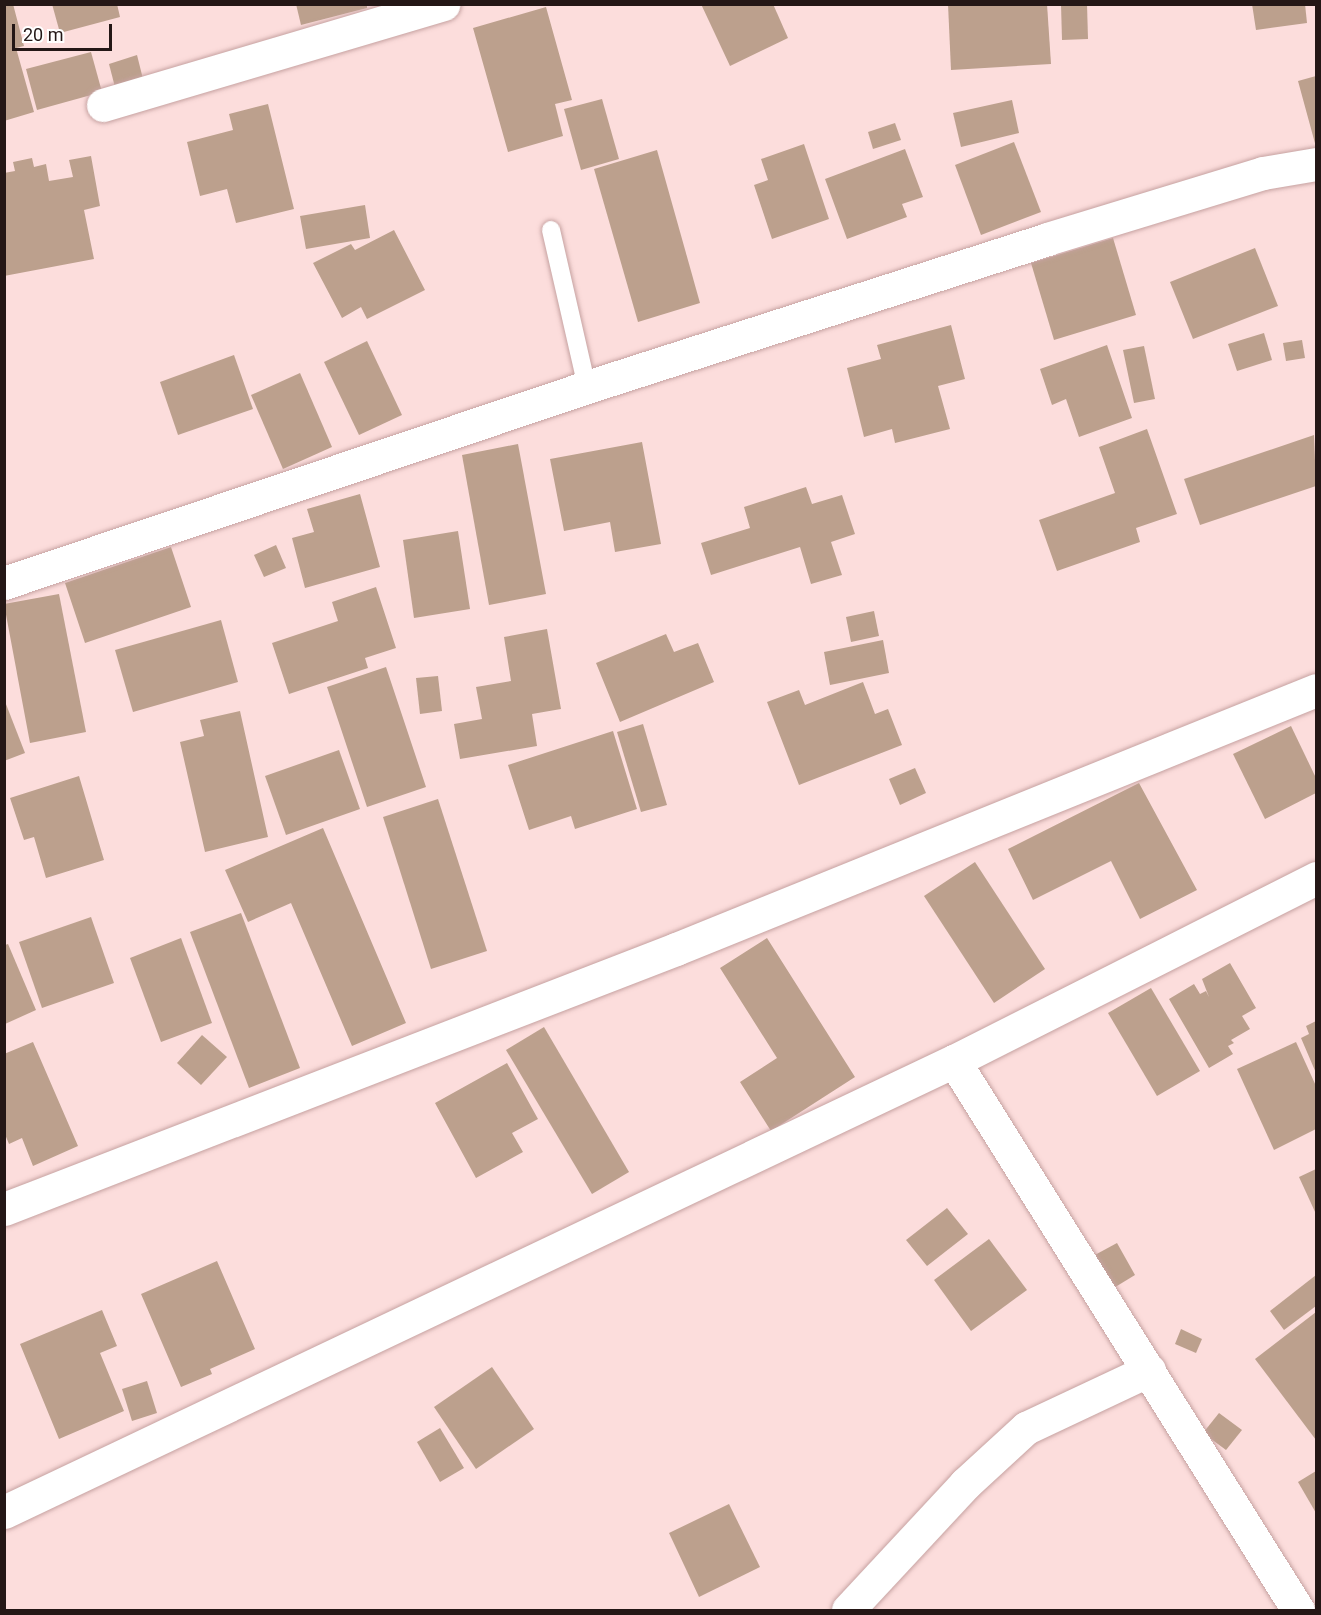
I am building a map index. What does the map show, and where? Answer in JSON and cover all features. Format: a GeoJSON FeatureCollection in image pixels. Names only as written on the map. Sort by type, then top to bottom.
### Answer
{"type":"FeatureCollection","features":[{"type":"Feature","properties":{"kind":"street"},"geometry":{"type":"LineString","coordinates":[[103,105],[443,4]]}},
{"type":"Feature","properties":{"kind":"street"},"geometry":{"type":"LineString","coordinates":[[4,583],[587,387],[1263,173],[1317,164]]}},
{"type":"Feature","properties":{"kind":"street"},"geometry":{"type":"LineString","coordinates":[[4,1209],[676,949],[1317,690]]}},
{"type":"Feature","properties":{"kind":"street"},"geometry":{"type":"LineString","coordinates":[[4,1512],[954,1061],[1317,878]]}},
{"type":"Feature","properties":{"kind":"street"},"geometry":{"type":"LineString","coordinates":[[954,1061],[1298,1611]]}},
{"type":"Feature","properties":{"kind":"street"},"geometry":{"type":"LineString","coordinates":[[848,1611],[965,1484],[1026,1428],[1149,1370]]}},
{"type":"Feature","properties":{"kind":"lane"},"geometry":{"type":"LineString","coordinates":[[551,230],[587,387]]}},
{"type":"Feature","properties":{"kind":"building"},"geometry":{"type":"Polygon","coordinates":[[[4,4],[13,4],[24,46],[16,48],[34,112],[4,121],[4,4]]]}},
{"type":"Feature","properties":{"kind":"building"},"geometry":{"type":"Polygon","coordinates":[[[52,4],[117,4],[120,17],[60,33],[52,4]]]}},
{"type":"Feature","properties":{"kind":"building"},"geometry":{"type":"Polygon","coordinates":[[[296,4],[367,4],[367,8],[301,25],[296,4]]]}},
{"type":"Feature","properties":{"kind":"building"},"geometry":{"type":"Polygon","coordinates":[[[701,4],[773,4],[788,38],[730,66],[701,4]]]}},
{"type":"Feature","properties":{"kind":"building"},"geometry":{"type":"Polygon","coordinates":[[[948,4],[1047,4],[1051,64],[951,70],[948,4]]]}},
{"type":"Feature","properties":{"kind":"building"},"geometry":{"type":"Polygon","coordinates":[[[1061,4],[1087,4],[1088,39],[1062,40],[1061,4]]]}},
{"type":"Feature","properties":{"kind":"building"},"geometry":{"type":"Polygon","coordinates":[[[1252,4],[1305,4],[1307,23],[1256,30],[1252,4]]]}},
{"type":"Feature","properties":{"kind":"building"},"geometry":{"type":"Polygon","coordinates":[[[546,7],[572,100],[555,104],[563,136],[508,152],[473,28],[546,7]]]}},
{"type":"Feature","properties":{"kind":"building"},"geometry":{"type":"Polygon","coordinates":[[[91,52],[102,92],[37,110],[26,69],[91,52]]]}},
{"type":"Feature","properties":{"kind":"building"},"geometry":{"type":"Polygon","coordinates":[[[137,55],[144,83],[116,91],[109,64],[137,55]]]}},
{"type":"Feature","properties":{"kind":"building"},"geometry":{"type":"Polygon","coordinates":[[[1316,76],[1316,147],[1298,81],[1316,76]]]}},
{"type":"Feature","properties":{"kind":"building"},"geometry":{"type":"Polygon","coordinates":[[[602,99],[619,159],[581,170],[564,109],[602,99]]]}},
{"type":"Feature","properties":{"kind":"building"},"geometry":{"type":"Polygon","coordinates":[[[1012,100],[1019,133],[961,147],[953,113],[1012,100]]]}},
{"type":"Feature","properties":{"kind":"building"},"geometry":{"type":"Polygon","coordinates":[[[268,104],[294,209],[236,223],[227,189],[200,196],[187,142],[233,130],[229,114],[268,104]]]}},
{"type":"Feature","properties":{"kind":"building"},"geometry":{"type":"Polygon","coordinates":[[[895,123],[901,140],[873,149],[868,132],[895,123]]]}},
{"type":"Feature","properties":{"kind":"building"},"geometry":{"type":"Polygon","coordinates":[[[1014,142],[1041,212],[981,235],[955,165],[1014,142]]]}},
{"type":"Feature","properties":{"kind":"building"},"geometry":{"type":"Polygon","coordinates":[[[804,144],[829,219],[772,239],[754,185],[768,180],[761,159],[804,144]]]}},
{"type":"Feature","properties":{"kind":"building"},"geometry":{"type":"Polygon","coordinates":[[[905,149],[923,197],[902,204],[907,217],[847,239],[825,179],[905,149]]]}},
{"type":"Feature","properties":{"kind":"building"},"geometry":{"type":"Polygon","coordinates":[[[657,150],[700,303],[638,322],[594,169],[657,150]]]}},
{"type":"Feature","properties":{"kind":"building"},"geometry":{"type":"Polygon","coordinates":[[[91,156],[100,206],[84,210],[94,259],[4,276],[4,173],[15,171],[13,162],[32,158],[34,167],[46,164],[49,181],[73,177],[69,160],[91,156]]]}},
{"type":"Feature","properties":{"kind":"building"},"geometry":{"type":"Polygon","coordinates":[[[365,205],[370,238],[306,249],[300,216],[365,205]]]}},
{"type":"Feature","properties":{"kind":"building"},"geometry":{"type":"Polygon","coordinates":[[[394,230],[425,290],[367,319],[361,307],[342,318],[313,263],[351,244],[355,250],[394,230]]]}},
{"type":"Feature","properties":{"kind":"building"},"geometry":{"type":"Polygon","coordinates":[[[1113,238],[1136,315],[1054,340],[1031,263],[1113,238]]]}},
{"type":"Feature","properties":{"kind":"building"},"geometry":{"type":"Polygon","coordinates":[[[1255,248],[1278,306],[1193,339],[1170,282],[1255,248]]]}},
{"type":"Feature","properties":{"kind":"building"},"geometry":{"type":"Polygon","coordinates":[[[951,325],[965,379],[938,386],[950,429],[895,443],[892,429],[864,437],[847,368],[881,359],[877,345],[951,325]]]}},
{"type":"Feature","properties":{"kind":"building"},"geometry":{"type":"Polygon","coordinates":[[[1264,333],[1272,360],[1237,371],[1228,344],[1264,333]]]}},
{"type":"Feature","properties":{"kind":"building"},"geometry":{"type":"Polygon","coordinates":[[[1302,340],[1305,358],[1286,361],[1283,343],[1302,340]]]}},
{"type":"Feature","properties":{"kind":"building"},"geometry":{"type":"Polygon","coordinates":[[[367,341],[402,415],[359,435],[324,362],[367,341]]]}},
{"type":"Feature","properties":{"kind":"building"},"geometry":{"type":"Polygon","coordinates":[[[1107,345],[1132,418],[1079,437],[1066,399],[1052,405],[1040,369],[1107,345]]]}},
{"type":"Feature","properties":{"kind":"building"},"geometry":{"type":"Polygon","coordinates":[[[1144,346],[1155,399],[1134,403],[1123,350],[1144,346]]]}},
{"type":"Feature","properties":{"kind":"building"},"geometry":{"type":"Polygon","coordinates":[[[234,355],[253,409],[178,435],[160,382],[234,355]]]}},
{"type":"Feature","properties":{"kind":"building"},"geometry":{"type":"Polygon","coordinates":[[[300,373],[332,447],[283,469],[251,395],[300,373]]]}},
{"type":"Feature","properties":{"kind":"building"},"geometry":{"type":"Polygon","coordinates":[[[1147,429],[1177,514],[1136,528],[1140,542],[1057,571],[1039,520],[1115,493],[1099,447],[1147,429]]]}},
{"type":"Feature","properties":{"kind":"building"},"geometry":{"type":"Polygon","coordinates":[[[1314,435],[1316,486],[1200,525],[1184,479],[1314,435]]]}},
{"type":"Feature","properties":{"kind":"building"},"geometry":{"type":"Polygon","coordinates":[[[642,442],[661,544],[615,552],[610,522],[564,531],[550,459],[642,442]]]}},
{"type":"Feature","properties":{"kind":"building"},"geometry":{"type":"Polygon","coordinates":[[[518,444],[546,594],[489,605],[462,455],[518,444]]]}},
{"type":"Feature","properties":{"kind":"building"},"geometry":{"type":"Polygon","coordinates":[[[806,487],[812,504],[842,495],[855,534],[831,542],[842,575],[811,584],[800,547],[711,575],[701,543],[750,528],[744,507],[806,487]]]}},
{"type":"Feature","properties":{"kind":"building"},"geometry":{"type":"Polygon","coordinates":[[[360,494],[380,567],[305,588],[292,538],[314,532],[307,509],[360,494]]]}},
{"type":"Feature","properties":{"kind":"building"},"geometry":{"type":"Polygon","coordinates":[[[458,531],[470,609],[414,618],[403,540],[458,531]]]}},
{"type":"Feature","properties":{"kind":"building"},"geometry":{"type":"Polygon","coordinates":[[[276,545],[286,568],[264,577],[254,555],[276,545]]]}},
{"type":"Feature","properties":{"kind":"building"},"geometry":{"type":"Polygon","coordinates":[[[171,547],[191,607],[85,643],[65,583],[171,547]]]}},
{"type":"Feature","properties":{"kind":"building"},"geometry":{"type":"Polygon","coordinates":[[[376,587],[396,648],[365,658],[368,668],[289,694],[272,643],[338,621],[332,602],[376,587]]]}},
{"type":"Feature","properties":{"kind":"building"},"geometry":{"type":"Polygon","coordinates":[[[59,594],[86,732],[30,743],[4,604],[59,594]]]}},
{"type":"Feature","properties":{"kind":"building"},"geometry":{"type":"Polygon","coordinates":[[[874,611],[879,636],[851,642],[846,617],[874,611]]]}},
{"type":"Feature","properties":{"kind":"building"},"geometry":{"type":"Polygon","coordinates":[[[221,620],[238,682],[133,712],[115,650],[221,620]]]}},
{"type":"Feature","properties":{"kind":"building"},"geometry":{"type":"Polygon","coordinates":[[[547,629],[561,709],[532,714],[537,746],[460,759],[454,724],[482,719],[476,687],[511,681],[504,637],[547,629]]]}},
{"type":"Feature","properties":{"kind":"building"},"geometry":{"type":"Polygon","coordinates":[[[666,634],[674,652],[698,643],[714,682],[620,722],[596,663],[666,634]]]}},
{"type":"Feature","properties":{"kind":"building"},"geometry":{"type":"Polygon","coordinates":[[[883,640],[889,673],[830,685],[824,652],[883,640]]]}},
{"type":"Feature","properties":{"kind":"building"},"geometry":{"type":"Polygon","coordinates":[[[386,667],[426,787],[367,807],[327,687],[386,667]]]}},
{"type":"Feature","properties":{"kind":"building"},"geometry":{"type":"Polygon","coordinates":[[[438,676],[442,711],[420,714],[416,678],[438,676]]]}},
{"type":"Feature","properties":{"kind":"building"},"geometry":{"type":"Polygon","coordinates":[[[863,682],[875,714],[888,709],[902,745],[799,785],[767,702],[799,690],[805,705],[863,682]]]}},
{"type":"Feature","properties":{"kind":"building"},"geometry":{"type":"Polygon","coordinates":[[[4,699],[25,753],[4,761],[4,699]]]}},
{"type":"Feature","properties":{"kind":"building"},"geometry":{"type":"Polygon","coordinates":[[[240,711],[268,837],[205,852],[180,742],[204,736],[200,720],[240,711]]]}},
{"type":"Feature","properties":{"kind":"building"},"geometry":{"type":"Polygon","coordinates":[[[643,724],[667,805],[641,812],[617,732],[643,724]]]}},
{"type":"Feature","properties":{"kind":"building"},"geometry":{"type":"Polygon","coordinates":[[[1291,726],[1316,778],[1316,793],[1265,819],[1233,754],[1291,726]]]}},
{"type":"Feature","properties":{"kind":"building"},"geometry":{"type":"Polygon","coordinates":[[[613,731],[637,809],[575,829],[571,816],[529,830],[508,765],[613,731]]]}},
{"type":"Feature","properties":{"kind":"building"},"geometry":{"type":"Polygon","coordinates":[[[339,750],[360,809],[286,835],[265,776],[339,750]]]}},
{"type":"Feature","properties":{"kind":"building"},"geometry":{"type":"Polygon","coordinates":[[[915,768],[926,793],[900,805],[889,779],[915,768]]]}},
{"type":"Feature","properties":{"kind":"building"},"geometry":{"type":"Polygon","coordinates":[[[79,776],[104,860],[46,878],[34,837],[24,840],[10,798],[79,776]]]}},
{"type":"Feature","properties":{"kind":"building"},"geometry":{"type":"Polygon","coordinates":[[[1139,783],[1197,890],[1140,919],[1111,861],[1033,900],[1008,849],[1139,783]]]}},
{"type":"Feature","properties":{"kind":"building"},"geometry":{"type":"Polygon","coordinates":[[[438,799],[487,951],[431,969],[383,817],[438,799]]]}},
{"type":"Feature","properties":{"kind":"building"},"geometry":{"type":"Polygon","coordinates":[[[323,828],[406,1023],[352,1046],[291,903],[248,922],[225,870],[323,828]]]}},
{"type":"Feature","properties":{"kind":"building"},"geometry":{"type":"Polygon","coordinates":[[[975,862],[1045,969],[994,1003],[924,896],[975,862]]]}},
{"type":"Feature","properties":{"kind":"building"},"geometry":{"type":"Polygon","coordinates":[[[241,913],[300,1068],[249,1088],[190,932],[241,913]]]}},
{"type":"Feature","properties":{"kind":"building"},"geometry":{"type":"Polygon","coordinates":[[[91,917],[114,983],[42,1008],[19,942],[91,917]]]}},
{"type":"Feature","properties":{"kind":"building"},"geometry":{"type":"Polygon","coordinates":[[[181,938],[212,1023],[161,1042],[130,958],[181,938]]]}},
{"type":"Feature","properties":{"kind":"building"},"geometry":{"type":"Polygon","coordinates":[[[767,938],[855,1077],[771,1131],[740,1082],[777,1058],[720,968],[767,938]]]}},
{"type":"Feature","properties":{"kind":"building"},"geometry":{"type":"Polygon","coordinates":[[[8,944],[36,1010],[5,1024],[5,945],[8,944]]]}},
{"type":"Feature","properties":{"kind":"building"},"geometry":{"type":"Polygon","coordinates":[[[1230,963],[1256,1008],[1242,1016],[1250,1029],[1231,1040],[1234,1043],[1228,1046],[1233,1054],[1209,1068],[1169,999],[1194,984],[1200,994],[1206,991],[1209,997],[1202,979],[1230,963]]]}},
{"type":"Feature","properties":{"kind":"building"},"geometry":{"type":"Polygon","coordinates":[[[1151,988],[1200,1071],[1157,1096],[1108,1013],[1151,988]]]}},
{"type":"Feature","properties":{"kind":"building"},"geometry":{"type":"Polygon","coordinates":[[[1316,1021],[1316,1073],[1301,1038],[1309,1034],[1306,1026],[1316,1021]]]}},
{"type":"Feature","properties":{"kind":"building"},"geometry":{"type":"Polygon","coordinates":[[[544,1027],[629,1172],[592,1194],[506,1050],[544,1027]]]}},
{"type":"Feature","properties":{"kind":"building"},"geometry":{"type":"Polygon","coordinates":[[[202,1035],[227,1057],[201,1085],[177,1063],[202,1035]]]}},
{"type":"Feature","properties":{"kind":"building"},"geometry":{"type":"Polygon","coordinates":[[[33,1042],[78,1146],[33,1166],[22,1138],[9,1144],[4,1132],[4,1054],[33,1042]]]}},
{"type":"Feature","properties":{"kind":"building"},"geometry":{"type":"Polygon","coordinates":[[[1296,1042],[1316,1086],[1316,1129],[1274,1150],[1237,1069],[1296,1042]]]}},
{"type":"Feature","properties":{"kind":"building"},"geometry":{"type":"Polygon","coordinates":[[[507,1063],[538,1119],[512,1133],[523,1152],[476,1178],[435,1103],[507,1063]]]}},
{"type":"Feature","properties":{"kind":"building"},"geometry":{"type":"Polygon","coordinates":[[[1316,1169],[1316,1214],[1299,1177],[1316,1169]]]}},
{"type":"Feature","properties":{"kind":"building"},"geometry":{"type":"Polygon","coordinates":[[[947,1208],[968,1234],[927,1266],[906,1240],[947,1208]]]}},
{"type":"Feature","properties":{"kind":"building"},"geometry":{"type":"Polygon","coordinates":[[[989,1239],[1027,1290],[971,1331],[934,1280],[989,1239]]]}},
{"type":"Feature","properties":{"kind":"building"},"geometry":{"type":"Polygon","coordinates":[[[1117,1243],[1135,1275],[1112,1289],[1093,1256],[1117,1243]]]}},
{"type":"Feature","properties":{"kind":"building"},"geometry":{"type":"Polygon","coordinates":[[[217,1261],[255,1349],[210,1369],[212,1374],[181,1387],[141,1294],[217,1261]]]}},
{"type":"Feature","properties":{"kind":"building"},"geometry":{"type":"Polygon","coordinates":[[[1316,1275],[1316,1306],[1284,1330],[1270,1311],[1316,1275]]]}},
{"type":"Feature","properties":{"kind":"building"},"geometry":{"type":"Polygon","coordinates":[[[102,1310],[117,1346],[100,1353],[124,1411],[59,1439],[20,1344],[102,1310]]]}},
{"type":"Feature","properties":{"kind":"building"},"geometry":{"type":"Polygon","coordinates":[[[1316,1312],[1316,1440],[1255,1359],[1316,1312]]]}},
{"type":"Feature","properties":{"kind":"building"},"geometry":{"type":"Polygon","coordinates":[[[1181,1329],[1202,1339],[1196,1353],[1175,1344],[1181,1329]]]}},
{"type":"Feature","properties":{"kind":"building"},"geometry":{"type":"Polygon","coordinates":[[[492,1367],[534,1429],[476,1469],[434,1407],[492,1367]]]}},
{"type":"Feature","properties":{"kind":"building"},"geometry":{"type":"Polygon","coordinates":[[[147,1381],[157,1413],[132,1421],[122,1389],[147,1381]]]}},
{"type":"Feature","properties":{"kind":"building"},"geometry":{"type":"Polygon","coordinates":[[[1219,1413],[1242,1430],[1226,1450],[1203,1433],[1219,1413]]]}},
{"type":"Feature","properties":{"kind":"building"},"geometry":{"type":"Polygon","coordinates":[[[440,1428],[464,1468],[440,1482],[417,1442],[440,1428]]]}},
{"type":"Feature","properties":{"kind":"building"},"geometry":{"type":"Polygon","coordinates":[[[1316,1471],[1316,1513],[1298,1482],[1316,1471]]]}},
{"type":"Feature","properties":{"kind":"building"},"geometry":{"type":"Polygon","coordinates":[[[729,1504],[760,1567],[699,1597],[669,1533],[729,1504]]]}}]}
